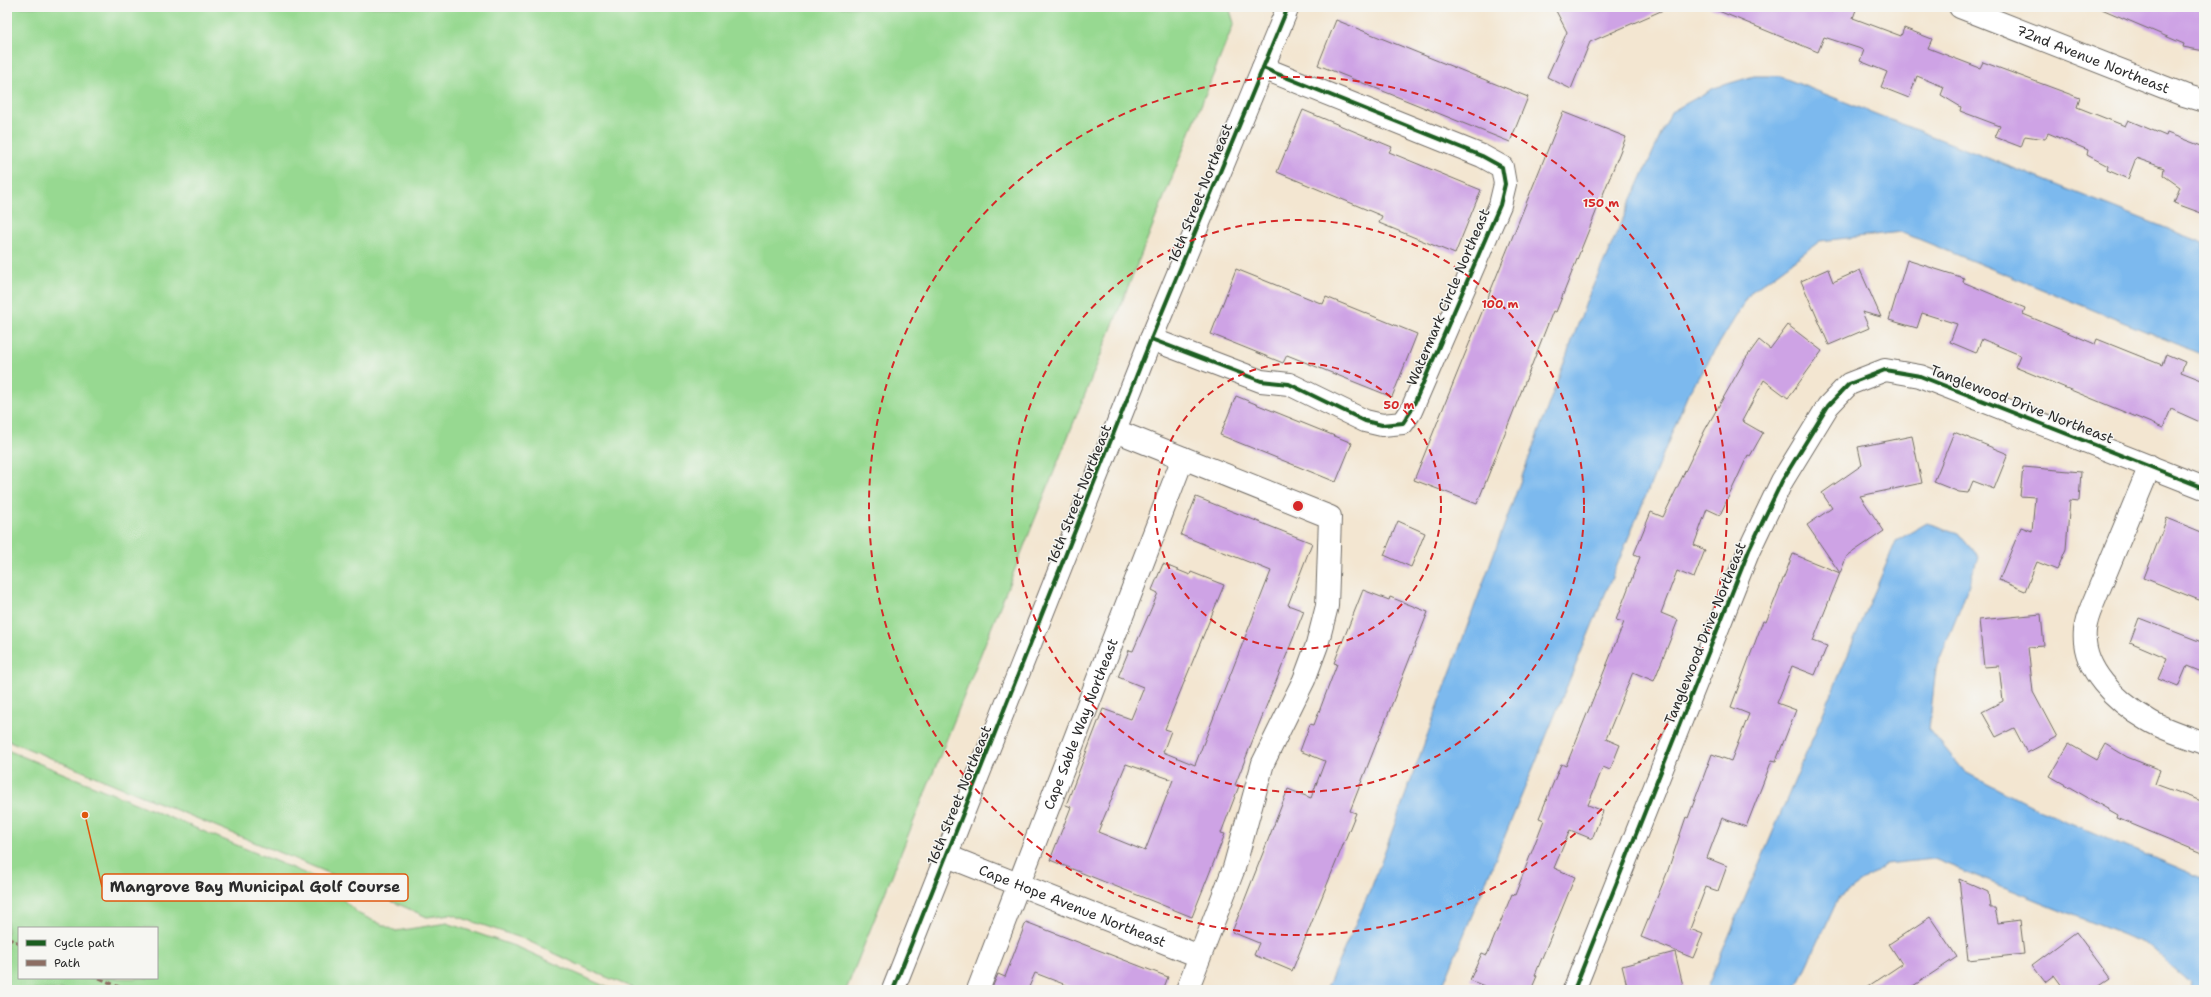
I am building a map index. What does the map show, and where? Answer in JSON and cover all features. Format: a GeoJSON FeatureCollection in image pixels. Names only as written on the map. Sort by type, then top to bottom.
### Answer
{"type":"FeatureCollection","features":[{"type":"Feature","properties":{"kind":"street","name":"16th Street Northeast"},"geometry":{"type":"LineString","coordinates":[[893,990],[1116,431],[1151,339],[1288,7]]}},
{"type":"Feature","properties":{"kind":"street","name":"72nd Avenue Northeast"},"geometry":{"type":"LineString","coordinates":[[1960,7],[2184,95],[2204,101]]}},
{"type":"Feature","properties":{"kind":"street","name":"Watermark Circle Northeast"},"geometry":{"type":"LineString","coordinates":[[1151,339],[1261,381],[1289,384],[1365,421],[1382,425],[1403,423],[1411,411],[1500,205],[1505,184],[1502,167],[1482,156],[1263,68]]}},
{"type":"Feature","properties":{"kind":"street","name":"Tanglewood Drive Northeast"},"geometry":{"type":"LineString","coordinates":[[1574,990],[1749,550],[1782,482],[1828,406],[1849,384],[1885,370],[1920,376],[2204,488]]}},
{"type":"Feature","properties":{"kind":"street"},"geometry":{"type":"LineString","coordinates":[[1116,431],[1330,517],[1328,606],[1317,645],[1304,680],[1263,763],[1234,868],[1187,990]]}},
{"type":"Feature","properties":{"kind":"street","name":"Cape Sable Way Northeast"},"geometry":{"type":"LineString","coordinates":[[978,990],[1183,458]]}},
{"type":"Feature","properties":{"kind":"street"},"geometry":{"type":"LineString","coordinates":[[2150,466],[2092,606],[2085,630],[2088,656],[2102,683],[2123,703],[2149,721],[2204,743]]}},
{"type":"Feature","properties":{"kind":"street","name":"Cape Hope Avenue Northeast"},"geometry":{"type":"LineString","coordinates":[[947,856],[1199,956]]}},
{"type":"Feature","properties":{"kind":"green space"},"geometry":{"type":"Polygon","coordinates":[[[7,7],[1229,7],[1234,23],[846,990],[638,990],[594,972],[524,939],[450,914],[427,917],[324,871],[7,740],[7,7]]]}},
{"type":"Feature","properties":{"kind":"green space"},"geometry":{"type":"Polygon","coordinates":[[[7,750],[321,880],[359,914],[396,931],[447,923],[520,948],[613,990],[7,990],[7,750]]]}},
{"type":"Feature","properties":{"kind":"water"},"geometry":{"type":"Polygon","coordinates":[[[1754,76],[1779,76],[2204,243],[2204,355],[1901,232],[1820,241],[1751,292],[1688,394],[1441,990],[1326,990],[1372,886],[1588,297],[1671,112],[1714,88],[1754,76]]]}},
{"type":"Feature","properties":{"kind":"water"},"geometry":{"type":"Polygon","coordinates":[[[1927,523],[1958,533],[1978,557],[1962,604],[1936,668],[1929,729],[1965,772],[2037,809],[2204,879],[2204,990],[2191,990],[2190,982],[2146,944],[1934,859],[1886,864],[1838,899],[1796,990],[1706,990],[1896,541],[1927,523]]]}},
{"type":"Feature","properties":{"kind":"building"},"geometry":{"type":"Polygon","coordinates":[[[1554,7],[1670,7],[1590,42],[1571,89],[1547,77],[1567,32],[1554,7]]]}},
{"type":"Feature","properties":{"kind":"building"},"geometry":{"type":"Polygon","coordinates":[[[1709,7],[1819,7],[1832,12],[1834,7],[1857,7],[1853,18],[1901,36],[1904,28],[1932,39],[1928,48],[1980,68],[1983,62],[2080,98],[2077,107],[2125,126],[2128,120],[2166,136],[2167,133],[2204,147],[2204,214],[2174,203],[2180,187],[2163,175],[2164,168],[2136,158],[2128,179],[2107,170],[2108,166],[2087,155],[2088,150],[2048,133],[2045,139],[2025,136],[2021,147],[1995,137],[2000,126],[1960,111],[1961,107],[1941,95],[1944,87],[1917,76],[1909,98],[1881,87],[1887,72],[1860,61],[1864,50],[1824,37],[1818,52],[1709,7]]]}},
{"type":"Feature","properties":{"kind":"building"},"geometry":{"type":"Polygon","coordinates":[[[2097,7],[2204,7],[2204,51],[2183,47],[2184,44],[2097,7]]]}},
{"type":"Feature","properties":{"kind":"building"},"geometry":{"type":"Polygon","coordinates":[[[1336,20],[1528,97],[1510,142],[1318,65],[1336,20]]]}},
{"type":"Feature","properties":{"kind":"building"},"geometry":{"type":"Polygon","coordinates":[[[1303,110],[1392,147],[1389,152],[1481,190],[1455,254],[1379,223],[1382,216],[1277,172],[1303,110]]]}},
{"type":"Feature","properties":{"kind":"building"},"geometry":{"type":"Polygon","coordinates":[[[1563,112],[1626,137],[1556,312],[1553,311],[1477,504],[1414,480],[1563,112]]]}},
{"type":"Feature","properties":{"kind":"building"},"geometry":{"type":"Polygon","coordinates":[[[1907,260],[1964,278],[1963,282],[2025,308],[2023,314],[2095,344],[2097,339],[2162,365],[2166,354],[2185,362],[2181,372],[2204,381],[2204,411],[2200,422],[2171,409],[2163,428],[2015,367],[2020,355],[1982,339],[1976,353],[1950,342],[1957,324],[1922,313],[1917,328],[1889,320],[1907,260]]]}},
{"type":"Feature","properties":{"kind":"building"},"geometry":{"type":"Polygon","coordinates":[[[1236,269],[1323,304],[1326,297],[1417,334],[1392,397],[1287,355],[1283,363],[1211,334],[1236,269]]]}},
{"type":"Feature","properties":{"kind":"building"},"geometry":{"type":"Polygon","coordinates":[[[1828,269],[1833,282],[1860,270],[1881,317],[1862,312],[1869,328],[1829,345],[1801,281],[1828,269]]]}},
{"type":"Feature","properties":{"kind":"building"},"geometry":{"type":"Polygon","coordinates":[[[1788,325],[1822,351],[1788,398],[1764,380],[1742,421],[1763,433],[1750,456],[1748,455],[1720,515],[1707,509],[1694,545],[1705,550],[1694,578],[1677,571],[1661,613],[1678,620],[1654,681],[1633,672],[1606,739],[1620,745],[1610,770],[1603,767],[1588,805],[1603,811],[1592,839],[1570,830],[1554,868],[1575,877],[1535,975],[1537,976],[1531,990],[1482,990],[1484,986],[1470,980],[1482,953],[1487,955],[1512,894],[1515,895],[1544,820],[1539,818],[1561,764],[1566,766],[1624,622],[1616,620],[1640,557],[1634,554],[1651,512],[1663,517],[1705,430],[1746,358],[1759,340],[1770,349],[1788,325]]]}},
{"type":"Feature","properties":{"kind":"building"},"geometry":{"type":"Polygon","coordinates":[[[1236,396],[1352,443],[1336,482],[1220,435],[1236,396]]]}},
{"type":"Feature","properties":{"kind":"building"},"geometry":{"type":"Polygon","coordinates":[[[1954,432],[2008,454],[1994,489],[1973,481],[1968,493],[1959,492],[1934,482],[1954,432]]]}},
{"type":"Feature","properties":{"kind":"building"},"geometry":{"type":"Polygon","coordinates":[[[1912,436],[1922,483],[1860,496],[1884,531],[1847,556],[1840,573],[1807,525],[1832,508],[1822,493],[1862,465],[1858,447],[1912,436]]]}},
{"type":"Feature","properties":{"kind":"building"},"geometry":{"type":"Polygon","coordinates":[[[2023,467],[2081,472],[2079,501],[2070,500],[2066,549],[2057,570],[2037,562],[2025,591],[1999,580],[2021,527],[2032,531],[2035,497],[2020,496],[2023,467]]]}},
{"type":"Feature","properties":{"kind":"building"},"geometry":{"type":"Polygon","coordinates":[[[1196,497],[1312,543],[1288,605],[1304,611],[1235,785],[1239,786],[1221,833],[1225,834],[1192,917],[1050,860],[1071,807],[1066,805],[1103,709],[1131,719],[1143,690],[1143,687],[1118,677],[1129,650],[1133,651],[1158,593],[1152,590],[1163,564],[1190,575],[1191,572],[1224,585],[1165,729],[1171,731],[1163,752],[1195,765],[1271,571],[1181,535],[1196,497]],[[1126,764],[1098,832],[1145,851],[1173,780],[1126,764]]]}},
{"type":"Feature","properties":{"kind":"building"},"geometry":{"type":"Polygon","coordinates":[[[2167,518],[2204,533],[2204,602],[2144,578],[2167,518]]]}},
{"type":"Feature","properties":{"kind":"building"},"geometry":{"type":"Polygon","coordinates":[[[1398,521],[1425,533],[1411,567],[1384,555],[1398,521]]]}},
{"type":"Feature","properties":{"kind":"building"},"geometry":{"type":"Polygon","coordinates":[[[1793,554],[1840,573],[1813,641],[1827,646],[1815,675],[1792,666],[1777,703],[1796,710],[1776,761],[1772,760],[1746,827],[1722,818],[1707,858],[1727,866],[1718,891],[1706,887],[1690,929],[1703,934],[1693,958],[1641,937],[1667,873],[1686,817],[1688,818],[1712,754],[1731,761],[1749,714],[1731,707],[1763,621],[1766,622],[1793,554]]]}},
{"type":"Feature","properties":{"kind":"building"},"geometry":{"type":"Polygon","coordinates":[[[1363,590],[1389,600],[1390,597],[1428,612],[1350,811],[1356,813],[1292,971],[1254,955],[1259,943],[1232,932],[1288,789],[1311,798],[1325,761],[1300,751],[1310,724],[1314,725],[1337,664],[1334,663],[1363,590]]]}},
{"type":"Feature","properties":{"kind":"building"},"geometry":{"type":"Polygon","coordinates":[[[2041,614],[2044,646],[2028,647],[2033,692],[2057,737],[2027,753],[2014,728],[1996,737],[1982,712],[2003,701],[1999,666],[1984,667],[1979,620],[2041,614]]]}},
{"type":"Feature","properties":{"kind":"building"},"geometry":{"type":"Polygon","coordinates":[[[2139,618],[2204,643],[2204,673],[2187,666],[2178,687],[2158,679],[2167,658],[2130,642],[2139,618]]]}},
{"type":"Feature","properties":{"kind":"building"},"geometry":{"type":"Polygon","coordinates":[[[2069,744],[2097,760],[2106,744],[2127,757],[2160,770],[2155,784],[2204,802],[2204,854],[2117,818],[2118,815],[2050,776],[2069,744]]]}},
{"type":"Feature","properties":{"kind":"building"},"geometry":{"type":"Polygon","coordinates":[[[1959,879],[1988,892],[1990,908],[1995,908],[1998,923],[2020,920],[2024,954],[1968,960],[1959,879]]]}},
{"type":"Feature","properties":{"kind":"building"},"geometry":{"type":"Polygon","coordinates":[[[1930,917],[1957,957],[1907,990],[1863,990],[1902,964],[1889,944],[1930,917]]]}},
{"type":"Feature","properties":{"kind":"building"},"geometry":{"type":"Polygon","coordinates":[[[1026,922],[1168,977],[1163,990],[1079,990],[1035,973],[1029,987],[1035,990],[991,990],[998,974],[1005,977],[1026,922]]]}},
{"type":"Feature","properties":{"kind":"building"},"geometry":{"type":"Polygon","coordinates":[[[2076,932],[2110,978],[2092,990],[2065,990],[2054,975],[2045,982],[2032,965],[2076,932]]]}},
{"type":"Feature","properties":{"kind":"building"},"geometry":{"type":"Polygon","coordinates":[[[1675,952],[1684,990],[1628,990],[1622,966],[1675,952]]]}},
{"type":"Feature","properties":{"kind":"marked path"},"geometry":{"type":"LineString","coordinates":[[7,938],[18,943]]}},
{"type":"Feature","properties":{"kind":"marked path"},"geometry":{"type":"LineString","coordinates":[[101,979],[126,990]]}},
{"type":"Feature","properties":{"kind":"cycle path"},"geometry":{"type":"LineString","coordinates":[[893,990],[1151,339],[1288,7]]}},
{"type":"Feature","properties":{"kind":"cycle path"},"geometry":{"type":"LineString","coordinates":[[1151,339],[1261,381],[1289,384],[1365,421],[1382,425],[1403,423],[1411,411],[1500,205],[1505,184],[1502,167],[1482,156],[1263,68]]}},
{"type":"Feature","properties":{"kind":"cycle path"},"geometry":{"type":"LineString","coordinates":[[1574,990],[1749,550],[1782,481],[1828,406],[1849,384],[1885,370],[1920,376],[2204,488]]}},
{"type":"Feature","properties":{"kind":"place","name":"Mangrove Bay Municipal Golf Course"},"geometry":{"type":"Point","coordinates":[85,815]}}]}
